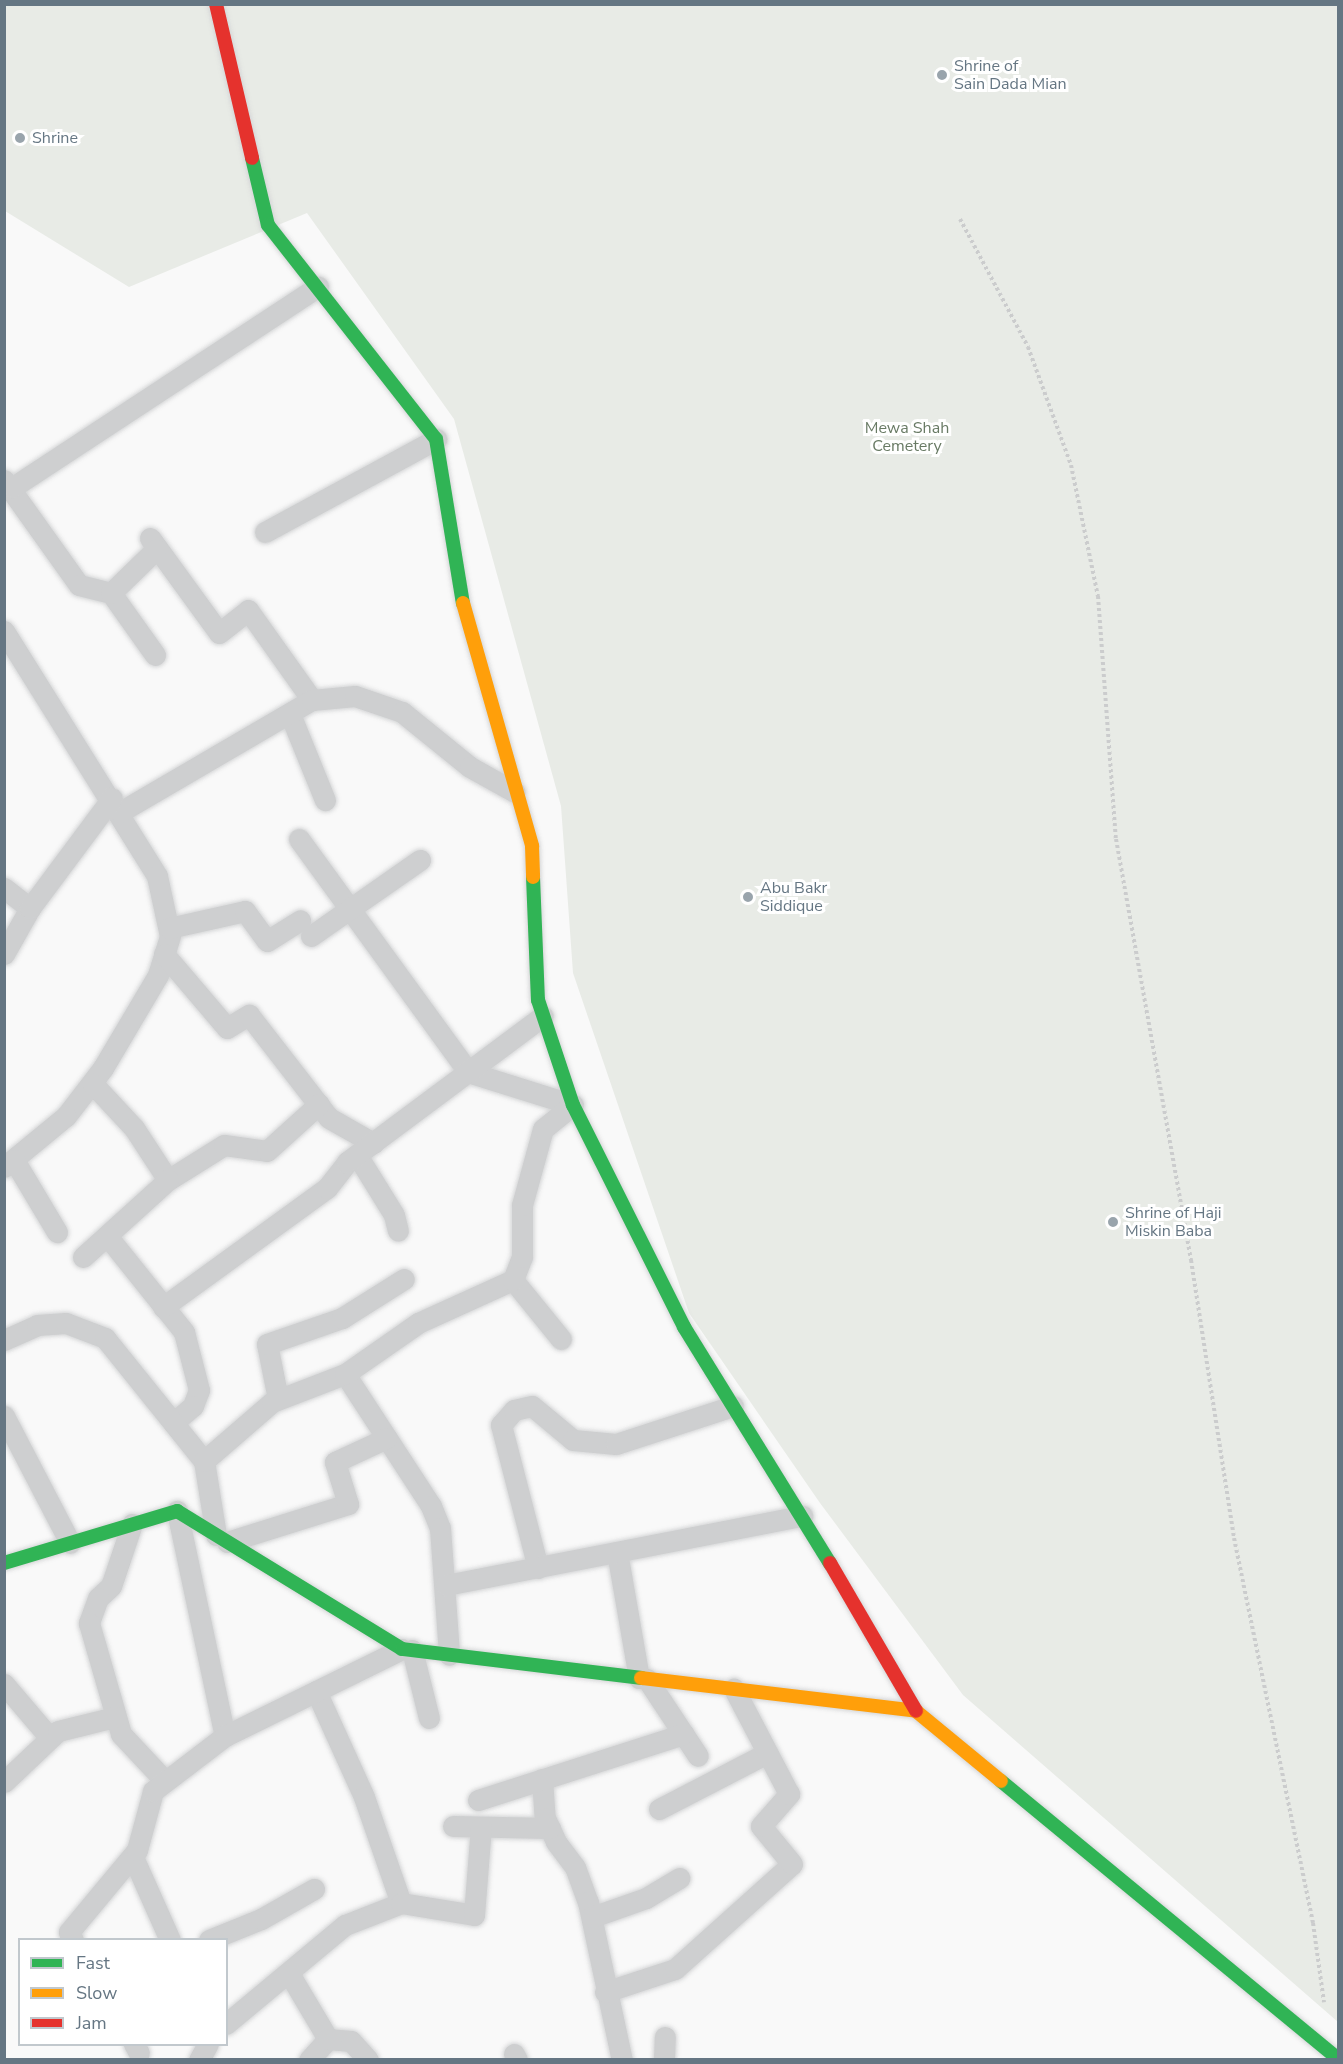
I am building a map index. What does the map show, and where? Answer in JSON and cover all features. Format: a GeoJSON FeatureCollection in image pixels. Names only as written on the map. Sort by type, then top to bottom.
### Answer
{"type":"FeatureCollection","features":[{"type":"Feature","properties":{"kind":"street"},"geometry":{"type":"LineString","coordinates":[[216,4],[268,225],[436,439],[453,519],[457,580],[532,846],[538,1000],[573,1105],[684,1326],[802,1516],[916,1711],[1338,2060]]}},
{"type":"Feature","properties":{"kind":"street"},"geometry":{"type":"LineString","coordinates":[[4,1563],[177,1511],[407,1650],[916,1711]]}},
{"type":"Feature","properties":{"kind":"lane"},"geometry":{"type":"LineString","coordinates":[[155,655],[111,593],[79,585],[9,484],[318,287]]}},
{"type":"Feature","properties":{"kind":"lane"},"geometry":{"type":"LineString","coordinates":[[265,532],[436,439]]}},
{"type":"Feature","properties":{"kind":"lane"},"geometry":{"type":"LineString","coordinates":[[111,593],[152,544],[219,633],[248,610],[312,700]]}},
{"type":"Feature","properties":{"kind":"lane"},"geometry":{"type":"LineString","coordinates":[[4,631],[116,805],[157,876],[169,928],[158,975],[92,1083],[66,1116],[9,1164],[57,1232]]}},
{"type":"Feature","properties":{"kind":"lane"},"geometry":{"type":"LineString","coordinates":[[4,954],[30,908],[116,805],[290,714],[312,700],[355,696],[402,712],[470,767],[515,792]]}},
{"type":"Feature","properties":{"kind":"lane"},"geometry":{"type":"LineString","coordinates":[[290,714],[325,800]]}},
{"type":"Feature","properties":{"kind":"lane"},"geometry":{"type":"LineString","coordinates":[[299,839],[468,1072],[573,1105]]}},
{"type":"Feature","properties":{"kind":"lane"},"geometry":{"type":"LineString","coordinates":[[169,928],[245,910],[267,941],[306,928],[350,909],[420,860]]}},
{"type":"Feature","properties":{"kind":"lane"},"geometry":{"type":"LineString","coordinates":[[4,888],[30,908]]}},
{"type":"Feature","properties":{"kind":"lane"},"geometry":{"type":"LineString","coordinates":[[164,954],[227,1028],[249,1015],[329,1118],[365,1149],[394,1215],[398,1231]]}},
{"type":"Feature","properties":{"kind":"lane"},"geometry":{"type":"LineString","coordinates":[[163,1307],[327,1188],[365,1149],[543,1016]]}},
{"type":"Feature","properties":{"kind":"lane"},"geometry":{"type":"LineString","coordinates":[[92,1083],[134,1128],[168,1180]]}},
{"type":"Feature","properties":{"kind":"lane"},"geometry":{"type":"LineString","coordinates":[[83,1257],[108,1237],[168,1180],[224,1145],[267,1151],[319,1104]]}},
{"type":"Feature","properties":{"kind":"lane"},"geometry":{"type":"LineString","coordinates":[[204,1461],[278,1400],[345,1374],[418,1323],[513,1280],[522,1257],[522,1205],[543,1129],[573,1105]]}},
{"type":"Feature","properties":{"kind":"lane"},"geometry":{"type":"LineString","coordinates":[[108,1237],[184,1332],[199,1390],[194,1406],[173,1423]]}},
{"type":"Feature","properties":{"kind":"lane"},"geometry":{"type":"LineString","coordinates":[[278,1400],[267,1344],[342,1318],[404,1280]]}},
{"type":"Feature","properties":{"kind":"lane"},"geometry":{"type":"LineString","coordinates":[[513,1280],[561,1339]]}},
{"type":"Feature","properties":{"kind":"lane"},"geometry":{"type":"LineString","coordinates":[[4,1340],[38,1325],[66,1323],[105,1338],[204,1461],[222,1538],[348,1504],[335,1462],[387,1438]]}},
{"type":"Feature","properties":{"kind":"lane"},"geometry":{"type":"LineString","coordinates":[[345,1374],[387,1438],[440,1528],[446,1585],[449,1654]]}},
{"type":"Feature","properties":{"kind":"lane"},"geometry":{"type":"LineString","coordinates":[[538,1568],[501,1425],[514,1410],[532,1406],[573,1440],[616,1443],[733,1406]]}},
{"type":"Feature","properties":{"kind":"lane"},"geometry":{"type":"LineString","coordinates":[[4,1416],[70,1543]]}},
{"type":"Feature","properties":{"kind":"lane"},"geometry":{"type":"LineString","coordinates":[[177,1511],[225,1736]]}},
{"type":"Feature","properties":{"kind":"lane"},"geometry":{"type":"LineString","coordinates":[[446,1585],[802,1516]]}},
{"type":"Feature","properties":{"kind":"lane"},"geometry":{"type":"LineString","coordinates":[[132,1524],[111,1586],[98,1598],[89,1623],[115,1717],[132,1750],[165,1781]]}},
{"type":"Feature","properties":{"kind":"lane"},"geometry":{"type":"LineString","coordinates":[[617,1552],[643,1678],[698,1756]]}},
{"type":"Feature","properties":{"kind":"lane"},"geometry":{"type":"LineString","coordinates":[[72,1938],[69,1932],[133,1857],[146,1804],[165,1781],[225,1736],[316,1691],[407,1650],[429,1719]]}},
{"type":"Feature","properties":{"kind":"lane"},"geometry":{"type":"LineString","coordinates":[[4,1684],[50,1738]]}},
{"type":"Feature","properties":{"kind":"lane"},"geometry":{"type":"LineString","coordinates":[[605,1992],[675,1969],[792,1864],[761,1826],[789,1794],[734,1689]]}},
{"type":"Feature","properties":{"kind":"lane"},"geometry":{"type":"LineString","coordinates":[[316,1691],[364,1797],[401,1903]]}},
{"type":"Feature","properties":{"kind":"lane"},"geometry":{"type":"LineString","coordinates":[[6,1777],[58,1731],[115,1717]]}},
{"type":"Feature","properties":{"kind":"lane"},"geometry":{"type":"LineString","coordinates":[[478,1800],[684,1734]]}},
{"type":"Feature","properties":{"kind":"lane"},"geometry":{"type":"LineString","coordinates":[[659,1809],[767,1753]]}},
{"type":"Feature","properties":{"kind":"lane"},"geometry":{"type":"LineString","coordinates":[[542,1779],[550,1828],[575,1867],[592,1917],[605,1992],[622,2060]]}},
{"type":"Feature","properties":{"kind":"lane"},"geometry":{"type":"LineString","coordinates":[[453,1826],[550,1828]]}},
{"type":"Feature","properties":{"kind":"lane"},"geometry":{"type":"LineString","coordinates":[[228,2022],[290,1975],[319,1944],[345,1925],[401,1903],[474,1915],[481,1827]]}},
{"type":"Feature","properties":{"kind":"lane"},"geometry":{"type":"LineString","coordinates":[[133,1857],[169,1938]]}},
{"type":"Feature","properties":{"kind":"lane"},"geometry":{"type":"LineString","coordinates":[[592,1917],[646,1898],[679,1878]]}},
{"type":"Feature","properties":{"kind":"lane"},"geometry":{"type":"LineString","coordinates":[[214,1938],[261,1919],[314,1889]]}},
{"type":"Feature","properties":{"kind":"lane"},"geometry":{"type":"LineString","coordinates":[[290,1975],[328,2039]]}},
{"type":"Feature","properties":{"kind":"lane"},"geometry":{"type":"LineString","coordinates":[[664,2060],[665,2037]]}},
{"type":"Feature","properties":{"kind":"lane"},"geometry":{"type":"LineString","coordinates":[[309,2060],[328,2039]]}},
{"type":"Feature","properties":{"kind":"lane"},"geometry":{"type":"LineString","coordinates":[[328,2039],[351,2041],[368,2060]]}},
{"type":"Feature","properties":{"kind":"lane"},"geometry":{"type":"LineString","coordinates":[[199,2060],[207,2046]]}},
{"type":"Feature","properties":{"kind":"path"},"geometry":{"type":"LineString","coordinates":[[960,219],[1028,347],[1071,465],[1098,596],[1116,839],[1189,1249],[1234,1538],[1313,1923],[1324,2006]]}},
{"type":"Feature","properties":{"kind":"green space","name":"Mewa Shah Cemetery"},"geometry":{"type":"Polygon","coordinates":[[[4,5],[1338,5],[1338,2022],[963,1695],[820,1503],[689,1313],[573,973],[561,806],[454,419],[307,213],[129,287],[5,211],[4,5]]]}},
{"type":"Feature","properties":{"kind":"traffic: fast"},"geometry":{"type":"LineString","coordinates":[[252,158],[268,225],[436,439],[463,603]]}},
{"type":"Feature","properties":{"kind":"traffic: fast"},"geometry":{"type":"LineString","coordinates":[[533,877],[538,1000],[573,1105],[684,1327],[830,1563]]}},
{"type":"Feature","properties":{"kind":"traffic: fast"},"geometry":{"type":"LineString","coordinates":[[4,1563],[177,1511],[402,1649],[641,1678]]}},
{"type":"Feature","properties":{"kind":"traffic: fast"},"geometry":{"type":"LineString","coordinates":[[1001,1781],[1338,2059]]}},
{"type":"Feature","properties":{"kind":"traffic: slow"},"geometry":{"type":"LineString","coordinates":[[463,603],[532,846],[533,877]]}},
{"type":"Feature","properties":{"kind":"traffic: slow"},"geometry":{"type":"LineString","coordinates":[[641,1678],[916,1711],[1001,1781]]}},
{"type":"Feature","properties":{"kind":"traffic: jam"},"geometry":{"type":"LineString","coordinates":[[216,4],[252,158]]}},
{"type":"Feature","properties":{"kind":"traffic: jam"},"geometry":{"type":"LineString","coordinates":[[830,1563],[916,1711]]}},
{"type":"Feature","properties":{"kind":"place","name":"Shrine of Sain Dada Mian"},"geometry":{"type":"Point","coordinates":[942,75]}},
{"type":"Feature","properties":{"kind":"place","name":"Shrine"},"geometry":{"type":"Point","coordinates":[20,138]}},
{"type":"Feature","properties":{"kind":"place","name":"Abu Bakr Siddique"},"geometry":{"type":"Point","coordinates":[748,897]}},
{"type":"Feature","properties":{"kind":"place","name":"Shrine of Haji Miskin Baba"},"geometry":{"type":"Point","coordinates":[1113,1222]}}]}
